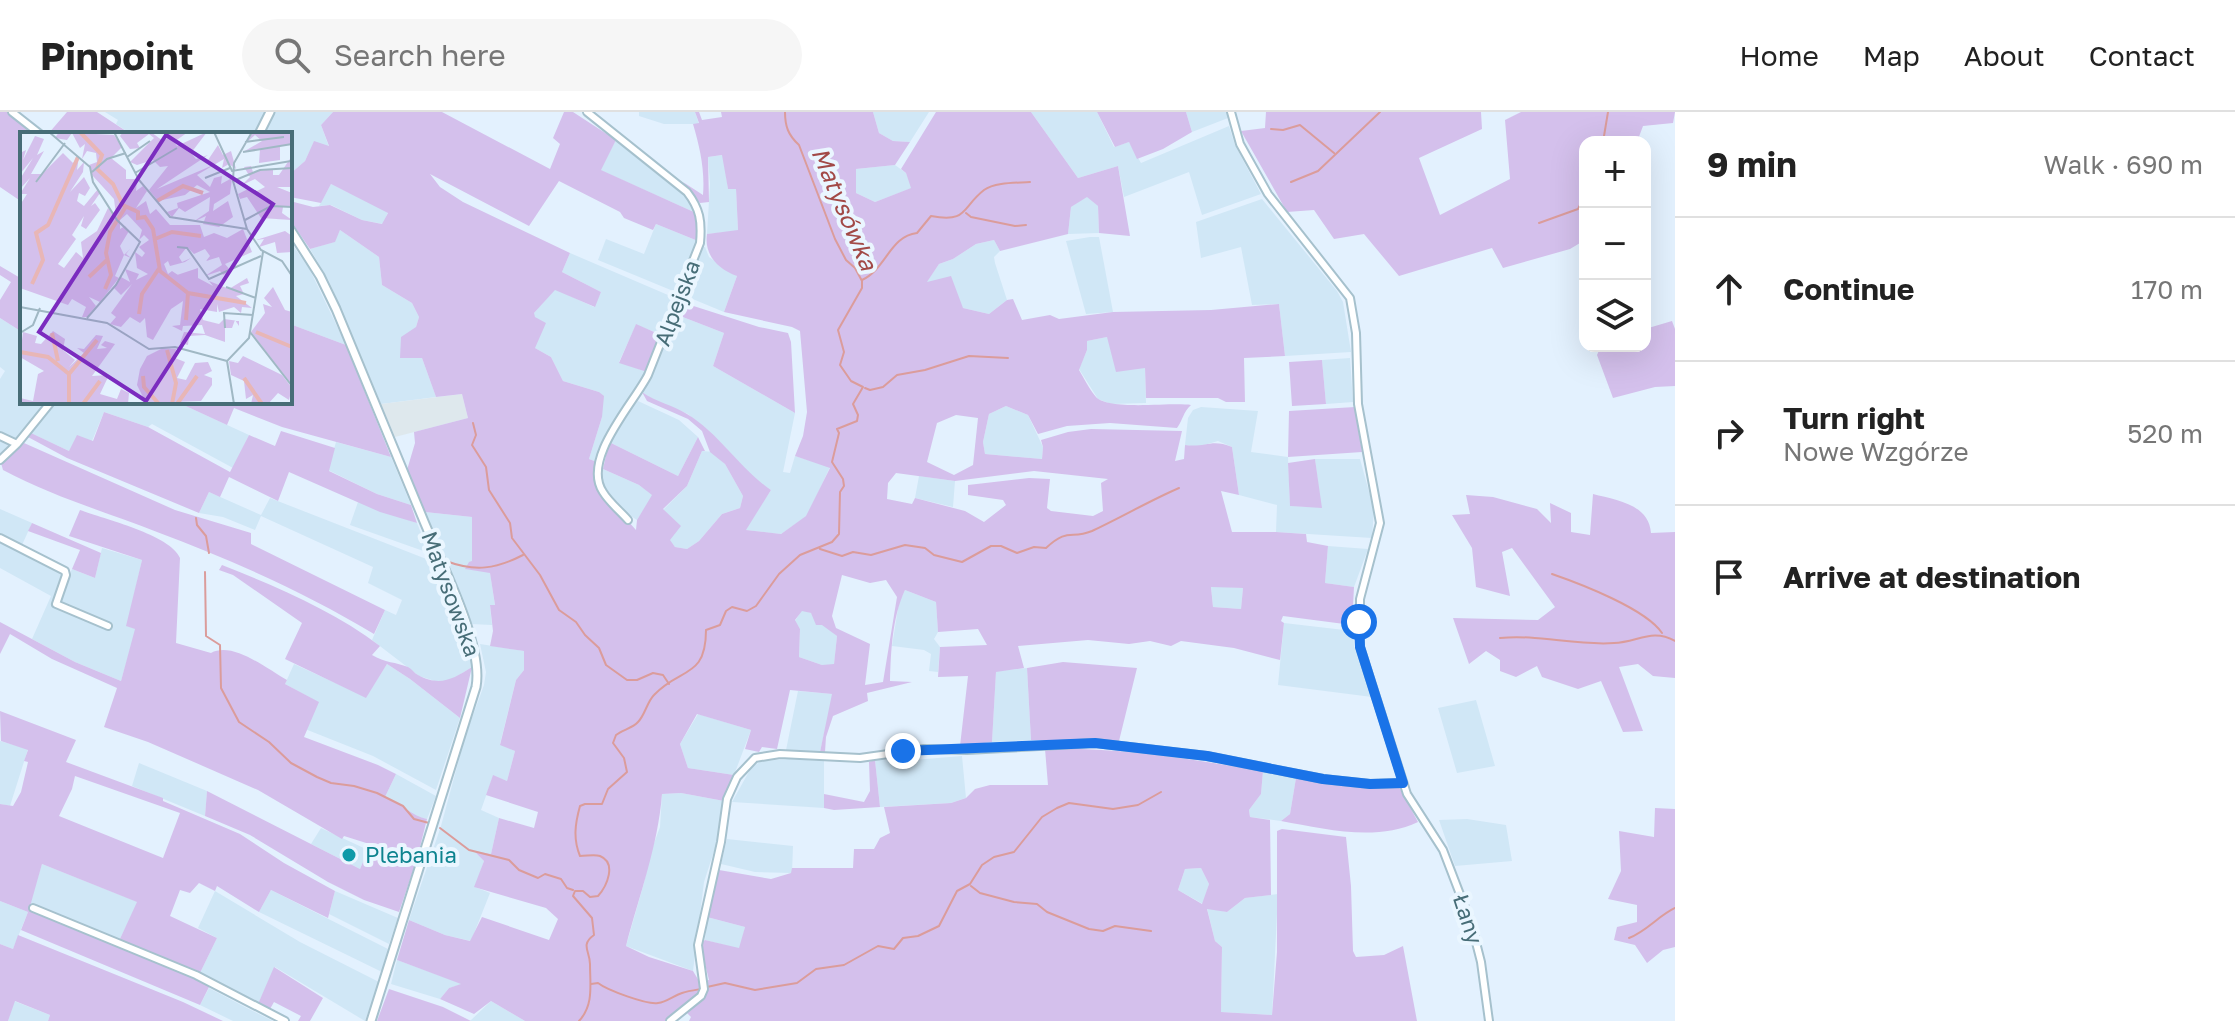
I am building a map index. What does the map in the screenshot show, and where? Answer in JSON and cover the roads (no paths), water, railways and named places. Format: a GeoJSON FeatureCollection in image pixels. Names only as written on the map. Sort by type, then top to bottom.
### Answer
{"type":"FeatureCollection","features":[{"type":"Feature","properties":{"kind":"street"},"geometry":{"type":"LineString","coordinates":[[12,112],[37,132]]}},
{"type":"Feature","properties":{"kind":"street"},"geometry":{"type":"LineString","coordinates":[[260,132],[270,112]]}},
{"type":"Feature","properties":{"kind":"street","name":"Alpejska"},"geometry":{"type":"LineString","coordinates":[[587,112],[687,192],[697,206],[702,226],[700,243],[648,375],[639,394],[613,428],[600,460],[599,483],[602,492],[628,520]]}},
{"type":"Feature","properties":{"kind":"street","name":"Łany"},"geometry":{"type":"LineString","coordinates":[[1231,112],[1240,144],[1268,194],[1350,298],[1356,333],[1358,404],[1380,523],[1360,599],[1360,647],[1413,808],[1449,862],[1471,923],[1481,962],[1489,1021]]}},
{"type":"Feature","properties":{"kind":"street","name":"Matysowska"},"geometry":{"type":"LineString","coordinates":[[292,232],[320,276],[336,309],[454,595],[478,669],[476,687],[435,824],[371,1021]]}},
{"type":"Feature","properties":{"kind":"street"},"geometry":{"type":"LineString","coordinates":[[0,460],[49,404]]}},
{"type":"Feature","properties":{"kind":"street"},"geometry":{"type":"LineString","coordinates":[[0,436],[17,444]]}},
{"type":"Feature","properties":{"kind":"street"},"geometry":{"type":"LineString","coordinates":[[0,538],[65,571],[56,604],[108,626]]}},
{"type":"Feature","properties":{"kind":"street"},"geometry":{"type":"LineString","coordinates":[[670,1021],[701,996],[704,989],[698,945],[721,842],[727,799],[737,777],[747,765],[765,755],[860,758],[924,749],[967,750],[1095,743],[1207,756],[1323,779],[1370,784],[1403,783]]}},
{"type":"Feature","properties":{"kind":"street"},"geometry":{"type":"LineString","coordinates":[[33,908],[196,975],[285,1021]]}},
{"type":"Feature","properties":{"kind":"waterway","name":"Matysówka"},"geometry":{"type":"LineString","coordinates":[[579,1021],[589,1001],[587,942],[594,935],[592,918],[573,896],[575,891],[583,891],[590,897],[598,896],[607,881],[609,869],[605,859],[600,856],[580,856],[576,844],[576,825],[580,806],[602,804],[608,789],[627,772],[624,758],[613,743],[616,735],[638,722],[652,698],[664,686],[696,665],[702,657],[706,630],[720,625],[726,611],[732,607],[747,611],[756,606],[779,574],[800,555],[832,542],[839,534],[840,492],[844,486],[832,462],[839,433],[837,429],[857,421],[853,404],[863,387],[851,381],[840,365],[844,352],[838,330],[862,288],[862,281],[835,239],[799,145],[788,130],[785,112]]}},
{"type":"Feature","properties":{"kind":"waterway"},"geometry":{"type":"LineString","coordinates":[[1291,182],[1318,171],[1380,112]]}},
{"type":"Feature","properties":{"kind":"waterway"},"geometry":{"type":"LineString","coordinates":[[1604,136],[1608,112]]}},
{"type":"Feature","properties":{"kind":"waterway"},"geometry":{"type":"LineString","coordinates":[[1271,129],[1283,130],[1300,125],[1334,153]]}},
{"type":"Feature","properties":{"kind":"waterway"},"geometry":{"type":"LineString","coordinates":[[862,280],[877,268],[900,240],[917,233],[931,216],[958,216],[989,187],[1030,182]]}},
{"type":"Feature","properties":{"kind":"waterway"},"geometry":{"type":"LineString","coordinates":[[1539,223],[1579,207]]}},
{"type":"Feature","properties":{"kind":"waterway"},"geometry":{"type":"LineString","coordinates":[[966,213],[971,217],[1015,226],[1026,225]]}},
{"type":"Feature","properties":{"kind":"waterway"},"geometry":{"type":"LineString","coordinates":[[865,388],[883,387],[897,375],[969,356],[1008,358]]}},
{"type":"Feature","properties":{"kind":"waterway"},"geometry":{"type":"LineString","coordinates":[[473,423],[476,435],[472,445],[486,467],[489,490],[510,523],[512,538],[540,575],[559,610],[576,622],[599,648],[606,665],[627,680],[637,680],[653,673],[663,675],[669,684]]}},
{"type":"Feature","properties":{"kind":"waterway"},"geometry":{"type":"LineString","coordinates":[[820,549],[842,556],[853,552],[871,555],[905,545],[925,548],[934,555],[962,562],[991,546],[1001,546],[1017,553],[1034,547],[1046,548],[1065,536],[1092,531],[1179,488]]}},
{"type":"Feature","properties":{"kind":"waterway"},"geometry":{"type":"LineString","coordinates":[[196,518],[197,525],[206,536],[209,553]]}},
{"type":"Feature","properties":{"kind":"waterway"},"geometry":{"type":"LineString","coordinates":[[446,561],[466,567],[485,567],[523,555]]}},
{"type":"Feature","properties":{"kind":"waterway"},"geometry":{"type":"LineString","coordinates":[[205,572],[206,636],[220,645],[221,688],[239,722],[269,742],[291,763],[317,777],[377,793],[403,806],[414,819],[429,823]]}},
{"type":"Feature","properties":{"kind":"waterway"},"geometry":{"type":"LineString","coordinates":[[1552,574],[1628,606],[1662,633]]}},
{"type":"Feature","properties":{"kind":"waterway"},"geometry":{"type":"LineString","coordinates":[[1500,638],[1600,643],[1659,636],[1675,641]]}},
{"type":"Feature","properties":{"kind":"waterway"},"geometry":{"type":"LineString","coordinates":[[707,987],[725,983],[755,990],[797,983],[816,969],[844,965],[878,946],[894,949],[903,938],[918,936],[939,926],[957,891],[970,884],[982,865],[994,857],[1014,852],[1042,817],[1057,808],[1069,803],[1113,809],[1138,805],[1161,792]]}},
{"type":"Feature","properties":{"kind":"waterway"},"geometry":{"type":"LineString","coordinates":[[440,828],[469,850],[509,860],[519,870],[538,878],[545,874],[561,879],[567,888],[573,890]]}},
{"type":"Feature","properties":{"kind":"waterway"},"geometry":{"type":"LineString","coordinates":[[971,886],[980,893],[1037,904],[1047,912],[1089,929],[1103,931],[1115,926],[1151,931]]}},
{"type":"Feature","properties":{"kind":"waterway"},"geometry":{"type":"LineString","coordinates":[[1629,938],[1675,908]]}},
{"type":"Feature","properties":{"kind":"waterway"},"geometry":{"type":"LineString","coordinates":[[591,984],[598,983],[653,1003],[701,989]]}},
{"type":"Feature","properties":{"kind":"place","name":"Plebania"},"geometry":{"type":"Point","coordinates":[349,855]}}]}
